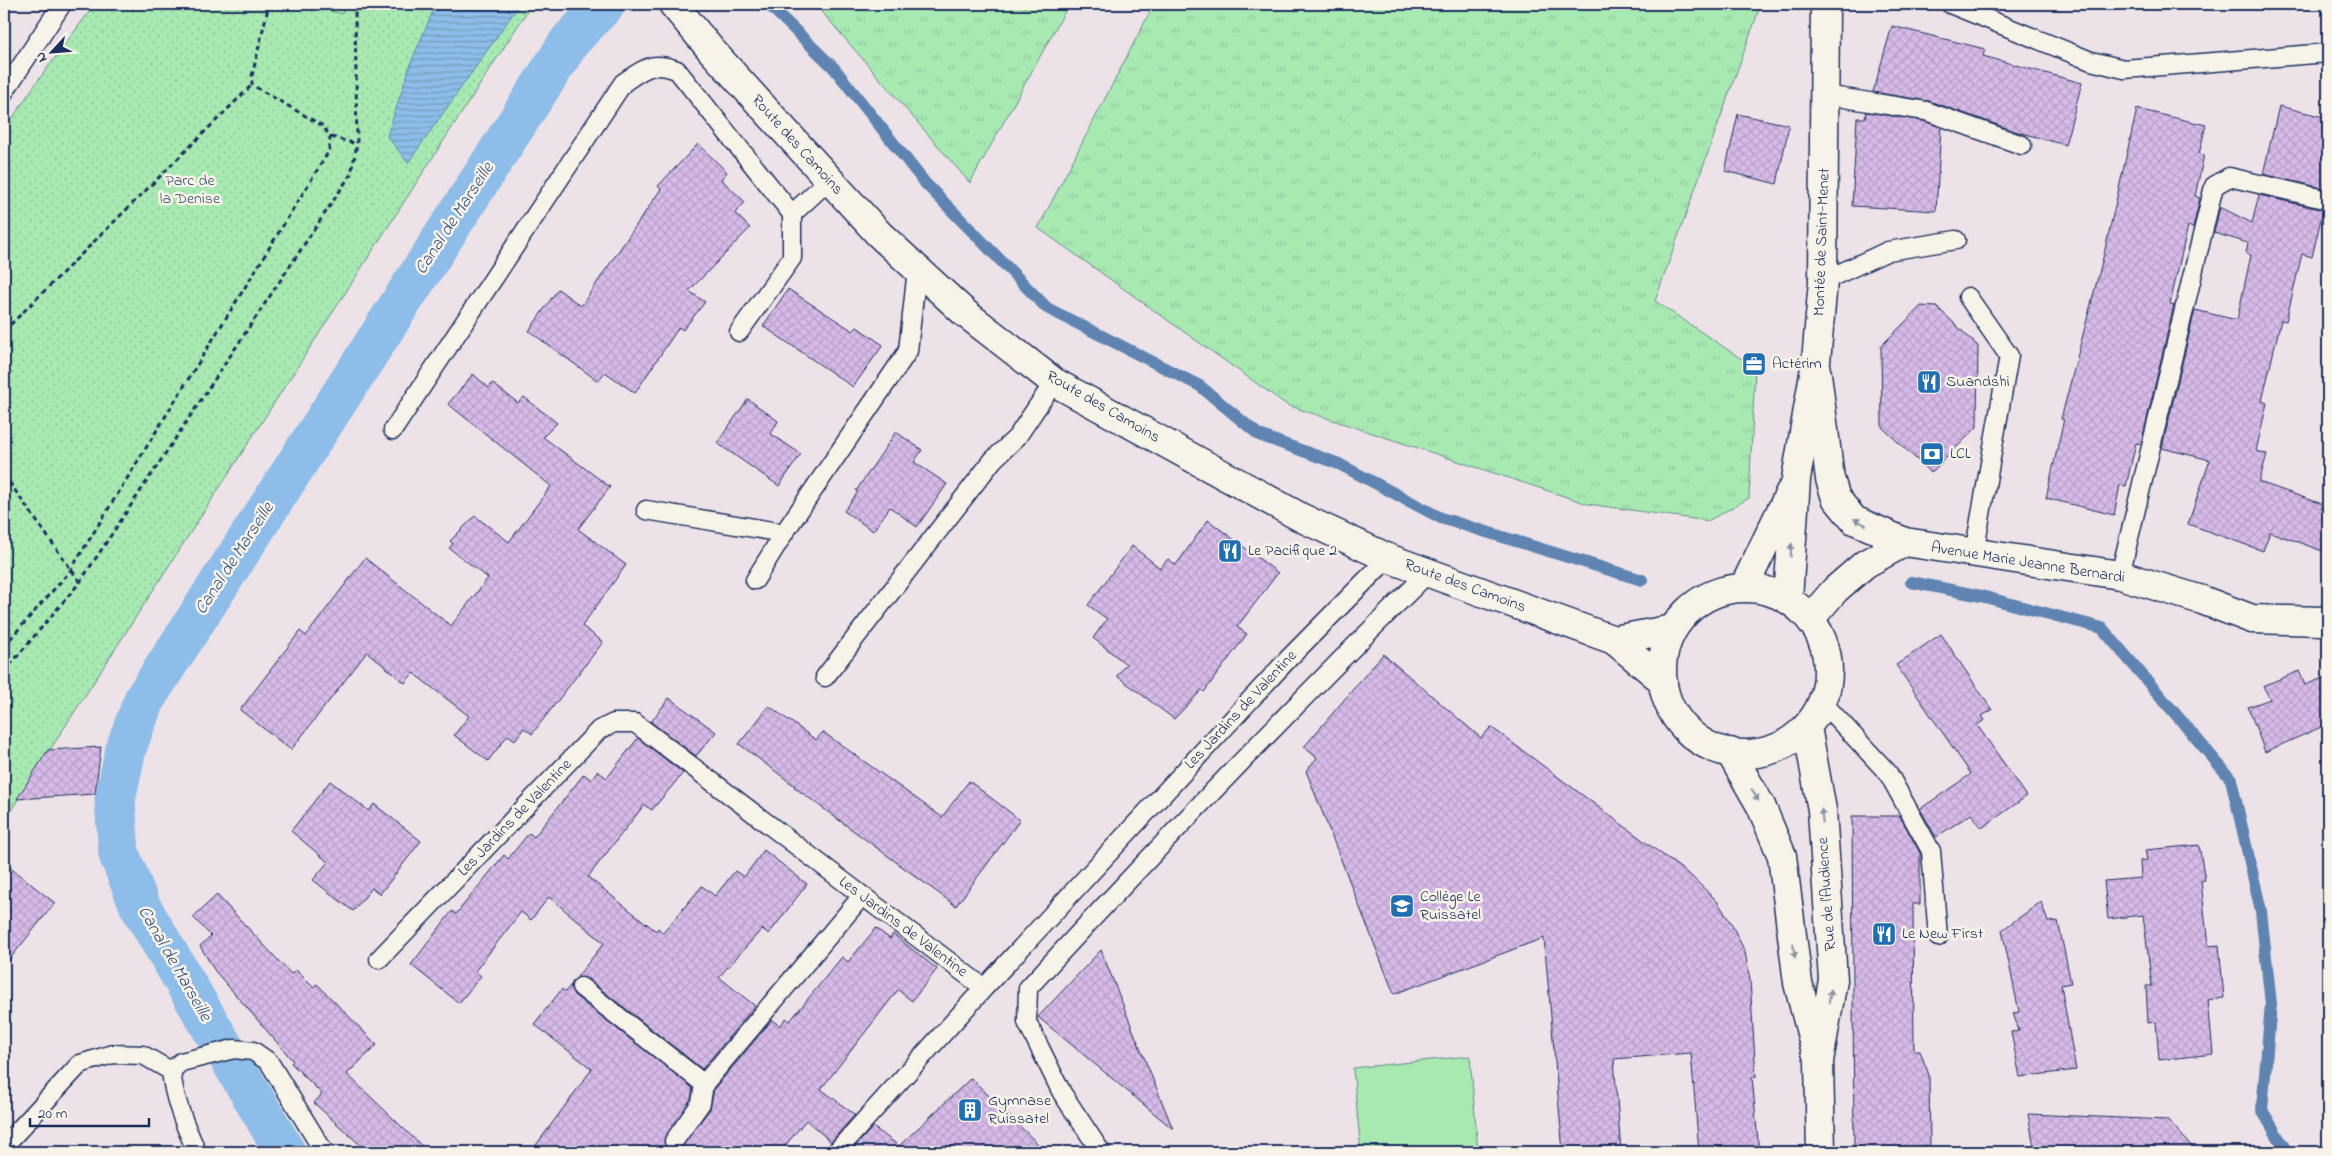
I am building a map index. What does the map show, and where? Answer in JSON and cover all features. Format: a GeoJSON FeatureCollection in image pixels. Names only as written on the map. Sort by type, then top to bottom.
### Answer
{"type":"FeatureCollection","features":[{"type":"Feature","properties":{"kind":"main road","name":"Route des Camoins"},"geometry":{"type":"LineString","coordinates":[[673,4],[712,52],[878,234],[965,313],[1054,382],[1302,518],[1388,558],[1614,640],[1663,681]]}},
{"type":"Feature","properties":{"kind":"main road","name":"Montée de Saint-Menet"},"geometry":{"type":"LineString","coordinates":[[1788,599],[1796,479],[1816,362],[1823,281],[1826,4]]}},
{"type":"Feature","properties":{"kind":"main road","name":"Avenue Marie Jeanne Bernardi"},"geometry":{"type":"LineString","coordinates":[[1816,362],[1830,479],[1836,498],[1854,520],[1905,542],[2120,575],[2202,600],[2252,619],[2321,621],[2328,619]]}},
{"type":"Feature","properties":{"kind":"main road","name":"Montée de Saint-Menet"},"geometry":{"type":"LineString","coordinates":[[1744,587],[1796,479]]}},
{"type":"Feature","properties":{"kind":"main road"},"geometry":{"type":"LineString","coordinates":[[1810,619],[1835,590],[1864,564],[1905,542]]}},
{"type":"Feature","properties":{"kind":"main road"},"geometry":{"type":"LineString","coordinates":[[1744,587],[1766,590],[1788,599],[1810,619],[1824,645],[1828,674],[1822,702],[1807,727],[1791,740],[1772,749],[1752,754],[1730,752],[1710,746],[1693,735],[1679,720],[1668,701],[1663,681],[1662,661],[1666,644],[1673,629],[1691,607],[1716,593],[1744,587]]}},
{"type":"Feature","properties":{"kind":"main road"},"geometry":{"type":"LineString","coordinates":[[1614,640],[1673,629]]}},
{"type":"Feature","properties":{"kind":"main road","name":"Rue de l'Audience"},"geometry":{"type":"LineString","coordinates":[[1807,727],[1822,810],[1832,980],[1819,1061],[1821,1152]]}},
{"type":"Feature","properties":{"kind":"main road","name":"Rue de l'Audience"},"geometry":{"type":"LineString","coordinates":[[1730,752],[1761,806],[1782,856],[1798,983],[1819,1061]]}},
{"type":"Feature","properties":{"kind":"lane"},"geometry":{"type":"LineString","coordinates":[[4,92],[62,4]]}},
{"type":"Feature","properties":{"kind":"lane"},"geometry":{"type":"LineString","coordinates":[[1950,4],[2091,61],[2124,69],[2328,53]]}},
{"type":"Feature","properties":{"kind":"lane"},"geometry":{"type":"LineString","coordinates":[[393,430],[624,83],[646,68],[662,65],[677,70],[792,214],[792,258],[739,332]]}},
{"type":"Feature","properties":{"kind":"lane"},"geometry":{"type":"LineString","coordinates":[[1825,95],[1926,111],[2022,145]]}},
{"type":"Feature","properties":{"kind":"lane"},"geometry":{"type":"LineString","coordinates":[[2120,575],[2214,186],[2230,177],[2328,200]]}},
{"type":"Feature","properties":{"kind":"lane"},"geometry":{"type":"LineString","coordinates":[[792,214],[829,180]]}},
{"type":"Feature","properties":{"kind":"lane"},"geometry":{"type":"LineString","coordinates":[[1823,281],[1888,251],[1956,240]]}},
{"type":"Feature","properties":{"kind":"lane"},"geometry":{"type":"LineString","coordinates":[[755,580],[784,533],[908,351],[917,269]]}},
{"type":"Feature","properties":{"kind":"lane"},"geometry":{"type":"LineString","coordinates":[[1968,297],[2009,356],[1974,554]]}},
{"type":"Feature","properties":{"kind":"lane"},"geometry":{"type":"LineString","coordinates":[[826,678],[993,460],[1017,437],[1054,382]]}},
{"type":"Feature","properties":{"kind":"lane"},"geometry":{"type":"LineString","coordinates":[[646,510],[784,533]]}},
{"type":"Feature","properties":{"kind":"lane","name":"Les Jardins de Valentine"},"geometry":{"type":"LineString","coordinates":[[379,959],[600,730],[614,723],[636,723],[984,988],[1289,658],[1388,558]]}},
{"type":"Feature","properties":{"kind":"lane"},"geometry":{"type":"LineString","coordinates":[[1100,1152],[1062,1092],[1027,1022],[1028,988],[1135,872],[1328,672],[1428,573]]}},
{"type":"Feature","properties":{"kind":"lane"},"geometry":{"type":"LineString","coordinates":[[1822,702],[1888,773],[1931,851],[1938,937]]}},
{"type":"Feature","properties":{"kind":"lane"},"geometry":{"type":"LineString","coordinates":[[674,1141],[701,1103],[704,1084],[862,896]]}},
{"type":"Feature","properties":{"kind":"lane"},"geometry":{"type":"LineString","coordinates":[[581,987],[704,1084]]}},
{"type":"Feature","properties":{"kind":"lane"},"geometry":{"type":"LineString","coordinates":[[836,1152],[984,988]]}},
{"type":"Feature","properties":{"kind":"lane"},"geometry":{"type":"LineString","coordinates":[[4,1146],[80,1064],[113,1054],[143,1055],[176,1067],[234,1049],[253,1051],[269,1062],[324,1152]]}},
{"type":"Feature","properties":{"kind":"lane"},"geometry":{"type":"LineString","coordinates":[[176,1067],[174,1093],[197,1152]]}},
{"type":"Feature","properties":{"kind":"path"},"geometry":{"type":"LineString","coordinates":[[4,331],[252,85],[269,4]]}},
{"type":"Feature","properties":{"kind":"path"},"geometry":{"type":"LineString","coordinates":[[4,672],[80,582],[351,174],[357,144],[355,14],[358,4]]}},
{"type":"Feature","properties":{"kind":"path"},"geometry":{"type":"LineString","coordinates":[[4,646],[70,571],[329,151],[330,137],[323,126],[252,85]]}},
{"type":"Feature","properties":{"kind":"path"},"geometry":{"type":"LineString","coordinates":[[330,137],[357,144]]}},
{"type":"Feature","properties":{"kind":"path"},"geometry":{"type":"LineString","coordinates":[[4,475],[70,571],[80,582]]}},
{"type":"Feature","properties":{"kind":"green space","name":"Parc de la Denise"},"geometry":{"type":"Polygon","coordinates":[[[95,4],[532,4],[4,821],[4,131],[34,86],[95,4]]]}},
{"type":"Feature","properties":{"kind":"green space"},"geometry":{"type":"Polygon","coordinates":[[[304,4],[344,4],[342,14],[304,4]]]}},
{"type":"Feature","properties":{"kind":"green space"},"geometry":{"type":"Polygon","coordinates":[[[815,4],[1069,4],[970,183],[815,4]]]}},
{"type":"Feature","properties":{"kind":"green space"},"geometry":{"type":"Polygon","coordinates":[[[1154,4],[1761,4],[1655,301],[1755,368],[1749,498],[1708,521],[1588,504],[1287,405],[1038,228],[1154,4]]]}},
{"type":"Feature","properties":{"kind":"green space"},"geometry":{"type":"Polygon","coordinates":[[[1470,1056],[1478,1152],[1361,1152],[1353,1068],[1470,1056]]]}},
{"type":"Feature","properties":{"kind":"water"},"geometry":{"type":"Polygon","coordinates":[[[436,4],[520,4],[408,163],[387,136],[412,60],[436,4]]]}},
{"type":"Feature","properties":{"kind":"building"},"geometry":{"type":"Polygon","coordinates":[[[1892,26],[1985,49],[1983,56],[2082,83],[2065,145],[2018,132],[1929,101],[1873,92],[1892,26]]]}},
{"type":"Feature","properties":{"kind":"building"},"geometry":{"type":"Polygon","coordinates":[[[2279,106],[2328,118],[2327,189],[2263,174],[2279,106]]]}},
{"type":"Feature","properties":{"kind":"building"},"geometry":{"type":"Polygon","coordinates":[[[2137,109],[2206,125],[2199,154],[2204,155],[2195,196],[2200,198],[2193,228],[2188,226],[2170,304],[2174,305],[2141,444],[2136,443],[2126,486],[2120,485],[2114,515],[2046,498],[2064,420],[2061,419],[2104,254],[2137,109]]]}},
{"type":"Feature","properties":{"kind":"building"},"geometry":{"type":"Polygon","coordinates":[[[1866,112],[1923,121],[1941,127],[1936,211],[1852,206],[1857,118],[1865,118],[1866,112]]]}},
{"type":"Feature","properties":{"kind":"building"},"geometry":{"type":"Polygon","coordinates":[[[1738,114],[1789,125],[1777,184],[1725,171],[1738,114]]]}},
{"type":"Feature","properties":{"kind":"building"},"geometry":{"type":"Polygon","coordinates":[[[698,144],[727,172],[721,179],[745,202],[735,213],[750,228],[689,291],[705,302],[683,330],[679,327],[635,393],[605,372],[598,381],[529,331],[558,289],[581,306],[661,189],[658,186],[698,144]]]}},
{"type":"Feature","properties":{"kind":"building"},"geometry":{"type":"Polygon","coordinates":[[[2259,195],[2323,210],[2312,257],[2302,254],[2286,321],[2281,320],[2262,401],[2267,403],[2256,451],[2267,454],[2259,482],[2328,506],[2328,553],[2270,532],[2263,551],[2188,524],[2210,460],[2162,448],[2195,310],[2237,320],[2251,255],[2246,253],[2248,243],[2214,233],[2220,207],[2252,223],[2259,195]]]}},
{"type":"Feature","properties":{"kind":"building"},"geometry":{"type":"Polygon","coordinates":[[[788,289],[853,331],[857,327],[883,345],[853,387],[763,326],[788,289]]]}},
{"type":"Feature","properties":{"kind":"building"},"geometry":{"type":"Polygon","coordinates":[[[1921,306],[1937,307],[1978,346],[1977,427],[1931,473],[1882,427],[1881,346],[1921,306]]]}},
{"type":"Feature","properties":{"kind":"building"},"geometry":{"type":"Polygon","coordinates":[[[473,374],[489,388],[492,383],[518,403],[524,397],[557,423],[543,437],[610,487],[578,529],[626,565],[582,626],[603,642],[532,734],[524,728],[515,740],[508,735],[488,761],[454,735],[469,716],[413,673],[405,683],[367,652],[291,750],[240,710],[300,631],[306,636],[365,558],[451,626],[488,578],[449,548],[453,544],[450,541],[475,516],[509,542],[551,486],[448,404],[473,374]]]}},
{"type":"Feature","properties":{"kind":"building"},"geometry":{"type":"Polygon","coordinates":[[[748,399],[778,421],[771,434],[801,454],[779,486],[717,443],[748,399]]]}},
{"type":"Feature","properties":{"kind":"building"},"geometry":{"type":"Polygon","coordinates":[[[896,432],[922,450],[914,462],[947,484],[917,527],[890,507],[873,531],[844,511],[896,432]]]}},
{"type":"Feature","properties":{"kind":"building"},"geometry":{"type":"Polygon","coordinates":[[[1208,520],[1278,573],[1237,627],[1247,634],[1204,692],[1202,690],[1174,719],[1117,676],[1126,664],[1093,638],[1107,619],[1088,605],[1132,546],[1160,568],[1168,559],[1176,565],[1208,520]]]}},
{"type":"Feature","properties":{"kind":"building"},"geometry":{"type":"Polygon","coordinates":[[[1941,634],[1992,710],[1982,716],[1985,720],[1977,725],[2027,796],[1982,828],[1971,814],[1936,837],[1920,809],[1971,774],[1896,665],[1941,634]]]}},
{"type":"Feature","properties":{"kind":"building"},"geometry":{"type":"Polygon","coordinates":[[[1383,654],[1481,738],[1491,727],[1691,876],[1717,901],[1731,923],[1745,952],[1750,980],[1756,1077],[1752,1077],[1759,1152],[1699,1152],[1691,1053],[1614,1059],[1621,1152],[1563,1152],[1544,938],[1394,994],[1306,771],[1317,758],[1304,747],[1383,654]]]}},
{"type":"Feature","properties":{"kind":"building"},"geometry":{"type":"Polygon","coordinates":[[[2299,671],[2305,685],[2328,676],[2328,724],[2265,752],[2248,707],[2270,699],[2263,686],[2299,671]]]}},
{"type":"Feature","properties":{"kind":"building"},"geometry":{"type":"Polygon","coordinates":[[[669,698],[716,732],[696,756],[651,722],[669,698]]]}},
{"type":"Feature","properties":{"kind":"building"},"geometry":{"type":"Polygon","coordinates":[[[769,706],[816,740],[823,732],[942,817],[969,781],[1020,820],[956,906],[794,787],[739,744],[769,706]]]}},
{"type":"Feature","properties":{"kind":"building"},"geometry":{"type":"Polygon","coordinates":[[[638,738],[683,773],[652,810],[644,805],[588,877],[656,931],[658,928],[663,933],[702,886],[715,896],[735,871],[744,877],[764,850],[807,884],[769,934],[762,929],[719,977],[755,1006],[702,1069],[588,979],[577,977],[604,943],[549,897],[531,920],[521,912],[475,971],[481,976],[459,1003],[411,965],[452,911],[456,914],[504,855],[508,859],[529,833],[534,837],[584,774],[591,780],[597,771],[607,778],[638,738]]]}},
{"type":"Feature","properties":{"kind":"building"},"geometry":{"type":"Polygon","coordinates":[[[101,747],[95,794],[17,799],[48,750],[101,747]]]}},
{"type":"Feature","properties":{"kind":"building"},"geometry":{"type":"Polygon","coordinates":[[[330,781],[369,811],[374,804],[421,841],[380,894],[372,888],[353,911],[313,880],[328,862],[291,831],[330,781]]]}},
{"type":"Feature","properties":{"kind":"building"},"geometry":{"type":"Polygon","coordinates":[[[1852,816],[1900,816],[1920,853],[1920,904],[1913,904],[1914,1051],[1920,1051],[1929,1075],[1930,1146],[1919,1146],[1919,1152],[1854,1152],[1852,816]]]}},
{"type":"Feature","properties":{"kind":"building"},"geometry":{"type":"Polygon","coordinates":[[[2199,845],[2205,880],[2201,881],[2208,946],[2219,945],[2224,998],[2208,1000],[2213,1054],[2159,1060],[2156,1022],[2148,1023],[2146,986],[2152,986],[2143,915],[2108,919],[2104,881],[2141,878],[2140,861],[2147,860],[2145,850],[2199,845]]]}},
{"type":"Feature","properties":{"kind":"building"},"geometry":{"type":"Polygon","coordinates":[[[4,863],[55,903],[4,966],[4,863]]]}},
{"type":"Feature","properties":{"kind":"building"},"geometry":{"type":"Polygon","coordinates":[[[217,895],[291,974],[296,970],[313,987],[317,984],[377,1045],[347,1074],[428,1152],[368,1152],[314,1103],[322,1094],[291,1063],[293,1061],[215,971],[200,946],[211,936],[193,917],[217,895]]]}},
{"type":"Feature","properties":{"kind":"building"},"geometry":{"type":"Polygon","coordinates":[[[2041,902],[2048,922],[2058,921],[2071,983],[2061,985],[2076,1070],[2020,1077],[2011,1032],[2019,1031],[2013,1013],[2019,1012],[2002,930],[2041,902]]]}},
{"type":"Feature","properties":{"kind":"building"},"geometry":{"type":"Polygon","coordinates":[[[876,928],[890,939],[893,934],[937,969],[912,1001],[898,990],[821,1089],[855,1115],[831,1142],[806,1120],[780,1152],[531,1152],[592,1069],[534,1024],[562,989],[565,992],[571,985],[574,995],[693,1088],[691,1099],[664,1140],[667,1149],[678,1151],[710,1109],[714,1089],[772,1020],[780,1026],[786,1018],[790,1021],[842,957],[848,962],[876,928]]]}},
{"type":"Feature","properties":{"kind":"building"},"geometry":{"type":"Polygon","coordinates":[[[1101,950],[1141,1050],[1173,1129],[1038,1017],[1101,950]]]}},
{"type":"Feature","properties":{"kind":"building","name":"Gymnase Ruissatel"},"geometry":{"type":"Polygon","coordinates":[[[971,1078],[1046,1152],[850,1152],[873,1127],[899,1146],[971,1078]]]}},
{"type":"Feature","properties":{"kind":"building"},"geometry":{"type":"Polygon","coordinates":[[[2028,1114],[2168,1120],[2197,1152],[2035,1152],[2028,1114]]]}},
{"type":"Feature","properties":{"kind":"waterway","name":"Canal de Marseille"},"geometry":{"type":"LineString","coordinates":[[285,1152],[140,906],[119,854],[115,800],[126,748],[144,700],[570,41],[605,4]]}},
{"type":"Feature","properties":{"kind":"waterway"},"geometry":{"type":"LineString","coordinates":[[768,4],[834,68],[925,183],[1047,308],[1200,386],[1259,435],[1339,464],[1441,518],[1642,580]]}},
{"type":"Feature","properties":{"kind":"waterway"},"geometry":{"type":"LineString","coordinates":[[1911,582],[1981,596],[2102,628],[2231,779],[2261,911],[2271,1004],[2262,1110],[2287,1152]]}},
{"type":"Feature","properties":{"kind":"place","name":"Actérim"},"geometry":{"type":"Point","coordinates":[1754,364]}},
{"type":"Feature","properties":{"kind":"place","name":"Suandshi"},"geometry":{"type":"Point","coordinates":[1929,382]}},
{"type":"Feature","properties":{"kind":"place","name":"LCL"},"geometry":{"type":"Point","coordinates":[1932,454]}},
{"type":"Feature","properties":{"kind":"place","name":"Le Pacifique 2"},"geometry":{"type":"Point","coordinates":[1230,551]}},
{"type":"Feature","properties":{"kind":"place","name":"Collège Le Ruissatel"},"geometry":{"type":"Point","coordinates":[1402,906]}},
{"type":"Feature","properties":{"kind":"place","name":"Le New First"},"geometry":{"type":"Point","coordinates":[1884,934]}},
{"type":"Feature","properties":{"kind":"place","name":"Gymnase Ruissatel"},"geometry":{"type":"Point","coordinates":[970,1110]}}]}
